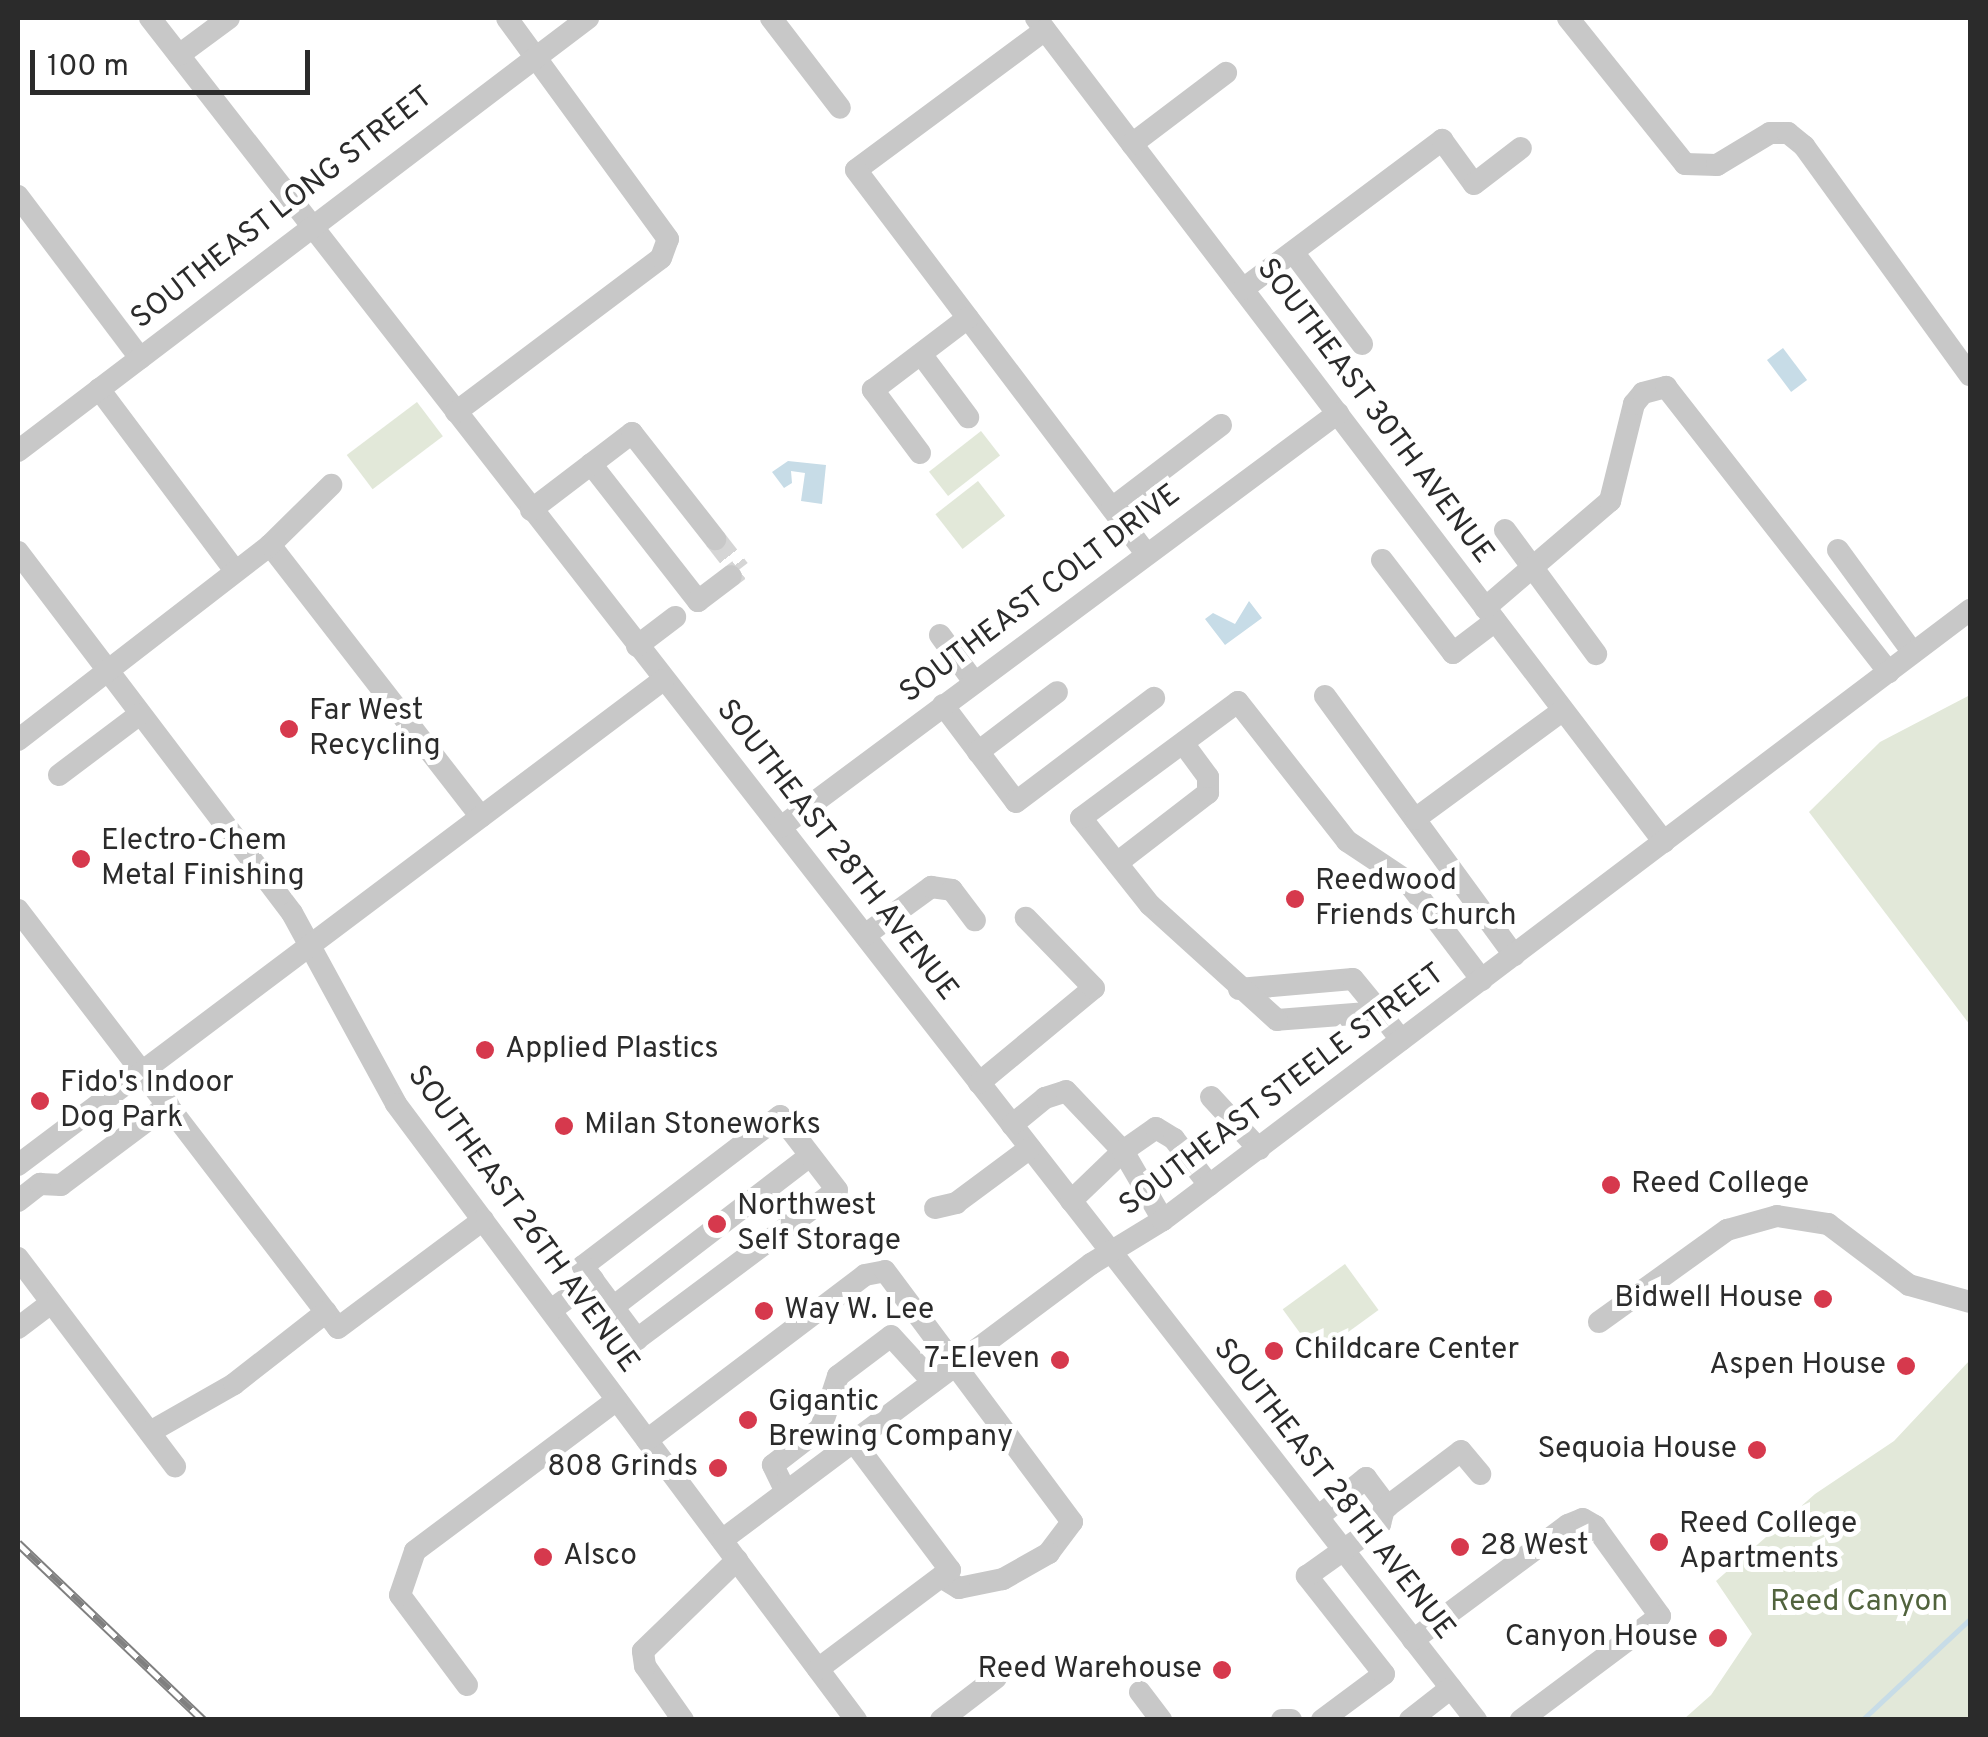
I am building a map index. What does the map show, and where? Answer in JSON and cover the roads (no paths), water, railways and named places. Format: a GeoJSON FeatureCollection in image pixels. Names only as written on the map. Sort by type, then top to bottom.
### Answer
{"type":"FeatureCollection","features":[{"type":"Feature","properties":{"kind":"street","name":"SOUTHEAST 28TH AVENUE"},"geometry":{"type":"LineString","coordinates":[[150,18],[1476,1720]]}},
{"type":"Feature","properties":{"kind":"street"},"geometry":{"type":"LineString","coordinates":[[179,55],[229,18]]}},
{"type":"Feature","properties":{"kind":"street"},"geometry":{"type":"LineString","coordinates":[[456,412],[661,258],[668,238],[506,18]]}},
{"type":"Feature","properties":{"kind":"street","name":"SOUTHEAST LONG STREET"},"geometry":{"type":"LineString","coordinates":[[18,450],[534,54],[588,18]]}},
{"type":"Feature","properties":{"kind":"street"},"geometry":{"type":"LineString","coordinates":[[771,18],[840,108]]}},
{"type":"Feature","properties":{"kind":"street"},"geometry":{"type":"LineString","coordinates":[[1568,18],[1685,164],[1717,166],[1770,133],[1788,133],[1804,146],[1970,375]]}},
{"type":"Feature","properties":{"kind":"street"},"geometry":{"type":"LineString","coordinates":[[1040,24],[856,170],[1146,554]]}},
{"type":"Feature","properties":{"kind":"street","name":"SOUTHEAST 30TH AVENUE"},"geometry":{"type":"LineString","coordinates":[[1040,24],[1664,842]]}},
{"type":"Feature","properties":{"kind":"street"},"geometry":{"type":"LineString","coordinates":[[1132,144],[1226,73]]}},
{"type":"Feature","properties":{"kind":"street"},"geometry":{"type":"LineString","coordinates":[[1244,289],[1442,140],[1474,184],[1521,148]]}},
{"type":"Feature","properties":{"kind":"street"},"geometry":{"type":"LineString","coordinates":[[18,196],[140,358]]}},
{"type":"Feature","properties":{"kind":"street"},"geometry":{"type":"LineString","coordinates":[[1294,252],[1362,344]]}},
{"type":"Feature","properties":{"kind":"street"},"geometry":{"type":"LineString","coordinates":[[920,454],[873,390],[968,318]]}},
{"type":"Feature","properties":{"kind":"street"},"geometry":{"type":"LineString","coordinates":[[920,354],[968,418]]}},
{"type":"Feature","properties":{"kind":"street"},"geometry":{"type":"LineString","coordinates":[[1382,560],[1453,653],[1533,569],[1610,501],[1634,404],[1643,393],[1666,387],[1889,672]]}},
{"type":"Feature","properties":{"kind":"street"},"geometry":{"type":"LineString","coordinates":[[99,389],[236,571]]}},
{"type":"Feature","properties":{"kind":"street","name":"SOUTHEAST COLT DRIVE"},"geometry":{"type":"LineString","coordinates":[[780,827],[1338,413]]}},
{"type":"Feature","properties":{"kind":"street"},"geometry":{"type":"LineString","coordinates":[[1112,508],[1220,425]]}},
{"type":"Feature","properties":{"kind":"street"},"geometry":{"type":"LineString","coordinates":[[531,510],[632,433],[714,539]]}},
{"type":"Feature","properties":{"kind":"street"},"geometry":{"type":"LineString","coordinates":[[591,464],[698,601],[731,576]]}},
{"type":"Feature","properties":{"kind":"street"},"geometry":{"type":"LineString","coordinates":[[18,740],[270,545],[331,485]]}},
{"type":"Feature","properties":{"kind":"street"},"geometry":{"type":"LineString","coordinates":[[1505,530],[1596,654]]}},
{"type":"Feature","properties":{"kind":"street"},"geometry":{"type":"LineString","coordinates":[[270,545],[481,818]]}},
{"type":"Feature","properties":{"kind":"street"},"geometry":{"type":"LineString","coordinates":[[1838,550],[1913,653]]}},
{"type":"Feature","properties":{"kind":"street","name":"SOUTHEAST 26TH AVENUE"},"geometry":{"type":"LineString","coordinates":[[18,552],[313,945],[383,1084],[856,1720]]}},
{"type":"Feature","properties":{"kind":"street","name":"SOUTHEAST STEELE STREET"},"geometry":{"type":"LineString","coordinates":[[722,1540],[933,1382],[1163,1220],[1970,610]]}},
{"type":"Feature","properties":{"kind":"street"},"geometry":{"type":"LineString","coordinates":[[638,646],[675,617]]}},
{"type":"Feature","properties":{"kind":"street"},"geometry":{"type":"LineString","coordinates":[[940,634],[974,682]]}},
{"type":"Feature","properties":{"kind":"street"},"geometry":{"type":"LineString","coordinates":[[40,1184],[20,1163],[664,680]]}},
{"type":"Feature","properties":{"kind":"street"},"geometry":{"type":"LineString","coordinates":[[978,752],[1057,692]]}},
{"type":"Feature","properties":{"kind":"street"},"geometry":{"type":"LineString","coordinates":[[1324,696],[1514,955]]}},
{"type":"Feature","properties":{"kind":"street"},"geometry":{"type":"LineString","coordinates":[[943,705],[1016,802],[1154,698]]}},
{"type":"Feature","properties":{"kind":"street"},"geometry":{"type":"LineString","coordinates":[[1380,1012],[1277,1020],[1150,905],[1081,818],[1238,702],[1346,841],[1408,881],[1482,980]]}},
{"type":"Feature","properties":{"kind":"street"},"geometry":{"type":"LineString","coordinates":[[1415,819],[1562,711]]}},
{"type":"Feature","properties":{"kind":"street"},"geometry":{"type":"LineString","coordinates":[[59,775],[140,714]]}},
{"type":"Feature","properties":{"kind":"street"},"geometry":{"type":"LineString","coordinates":[[1117,864],[1208,793],[1208,776],[1183,743]]}},
{"type":"Feature","properties":{"kind":"street"},"geometry":{"type":"LineString","coordinates":[[865,935],[931,887],[952,890],[975,920]]}},
{"type":"Feature","properties":{"kind":"street"},"geometry":{"type":"LineString","coordinates":[[18,910],[332,1320]]}},
{"type":"Feature","properties":{"kind":"street"},"geometry":{"type":"LineString","coordinates":[[980,1083],[1094,988],[1026,918]]}},
{"type":"Feature","properties":{"kind":"street"},"geometry":{"type":"LineString","coordinates":[[1239,989],[1354,980],[1402,1040]]}},
{"type":"Feature","properties":{"kind":"street"},"geometry":{"type":"LineString","coordinates":[[1012,1124],[1045,1098],[1066,1091],[1123,1151],[1163,1220]]}},
{"type":"Feature","properties":{"kind":"street"},"geometry":{"type":"LineString","coordinates":[[1212,1098],[1259,1148]]}},
{"type":"Feature","properties":{"kind":"street"},"geometry":{"type":"LineString","coordinates":[[18,1201],[40,1184],[62,1185],[168,1104]]}},
{"type":"Feature","properties":{"kind":"street"},"geometry":{"type":"LineString","coordinates":[[780,1116],[810,1156],[836,1190],[637,1339],[583,1266],[780,1116]]}},
{"type":"Feature","properties":{"kind":"street"},"geometry":{"type":"LineString","coordinates":[[1071,1201],[1123,1151],[1156,1128],[1174,1140],[1209,1185]]}},
{"type":"Feature","properties":{"kind":"street"},"geometry":{"type":"LineString","coordinates":[[936,1208],[956,1203],[1030,1148]]}},
{"type":"Feature","properties":{"kind":"street"},"geometry":{"type":"LineString","coordinates":[[613,1307],[810,1156]]}},
{"type":"Feature","properties":{"kind":"street"},"geometry":{"type":"LineString","coordinates":[[1599,1322],[1726,1230],[1777,1216],[1828,1224],[1909,1285],[1970,1302]]}},
{"type":"Feature","properties":{"kind":"street"},"geometry":{"type":"LineString","coordinates":[[150,1432],[234,1384],[483,1220]]}},
{"type":"Feature","properties":{"kind":"street"},"geometry":{"type":"LineString","coordinates":[[18,1258],[176,1466]]}},
{"type":"Feature","properties":{"kind":"street"},"geometry":{"type":"LineString","coordinates":[[648,1440],[875,1270],[888,1273],[1072,1522],[1050,1553],[1003,1579],[974,1588],[942,1577]]}},
{"type":"Feature","properties":{"kind":"street"},"geometry":{"type":"LineString","coordinates":[[551,1310],[593,1280]]}},
{"type":"Feature","properties":{"kind":"street"},"geometry":{"type":"LineString","coordinates":[[18,1328],[51,1303]]}},
{"type":"Feature","properties":{"kind":"street"},"geometry":{"type":"LineString","coordinates":[[786,1492],[773,1465],[820,1428],[838,1376],[891,1336],[933,1382]]}},
{"type":"Feature","properties":{"kind":"street"},"geometry":{"type":"LineString","coordinates":[[467,1686],[400,1595],[415,1551],[618,1400]]}},
{"type":"Feature","properties":{"kind":"street"},"geometry":{"type":"LineString","coordinates":[[818,1669],[950,1570],[854,1442]]}},
{"type":"Feature","properties":{"kind":"street"},"geometry":{"type":"LineString","coordinates":[[1322,1720],[1384,1674],[1307,1576],[1380,1524],[1388,1507],[1462,1451],[1480,1474]]}},
{"type":"Feature","properties":{"kind":"street"},"geometry":{"type":"LineString","coordinates":[[1318,1517],[1366,1478],[1388,1507]]}},
{"type":"Feature","properties":{"kind":"street"},"geometry":{"type":"LineString","coordinates":[[1412,1640],[1568,1524],[1584,1519],[1594,1526],[1660,1616],[1522,1720]]}},
{"type":"Feature","properties":{"kind":"street"},"geometry":{"type":"LineString","coordinates":[[683,1720],[645,1666],[643,1651],[737,1560]]}},
{"type":"Feature","properties":{"kind":"street"},"geometry":{"type":"LineString","coordinates":[[941,1720],[996,1678]]}},
{"type":"Feature","properties":{"kind":"street"},"geometry":{"type":"LineString","coordinates":[[1410,1720],[1451,1688]]}},
{"type":"Feature","properties":{"kind":"street"},"geometry":{"type":"LineString","coordinates":[[1140,1692],[1161,1720]]}},
{"type":"Feature","properties":{"kind":"street"},"geometry":{"type":"LineString","coordinates":[[1282,1720],[1291,1720]]}},
{"type":"Feature","properties":{"kind":"water"},"geometry":{"type":"Polygon","coordinates":[[[1783,348],[1807,380],[1791,392],[1767,360],[1783,348]]]}},
{"type":"Feature","properties":{"kind":"water"},"geometry":{"type":"Polygon","coordinates":[[[788,461],[826,465],[822,504],[801,501],[805,473],[791,471],[792,483],[784,488],[772,472],[788,461]]]}},
{"type":"Feature","properties":{"kind":"water"},"geometry":{"type":"Polygon","coordinates":[[[1249,601],[1262,618],[1225,645],[1205,619],[1213,613],[1235,624],[1249,601]]]}},
{"type":"Feature","properties":{"kind":"waterway"},"geometry":{"type":"LineString","coordinates":[[1862,1720],[1970,1619]]}},
{"type":"Feature","properties":{"kind":"tunnel"},"geometry":{"type":"LineString","coordinates":[[715,539],[739,570],[731,576]]}},
{"type":"Feature","properties":{"kind":"railway"},"geometry":{"type":"LineString","coordinates":[[18,1543],[203,1720]]}},
{"type":"Feature","properties":{"kind":"place","name":"Far West Recycling"},"geometry":{"type":"Point","coordinates":[289,729]}},
{"type":"Feature","properties":{"kind":"place","name":"Electro-Chem Metal Finishing"},"geometry":{"type":"Point","coordinates":[81,859]}},
{"type":"Feature","properties":{"kind":"place","name":"Reedwood Friends Church"},"geometry":{"type":"Point","coordinates":[1295,899]}},
{"type":"Feature","properties":{"kind":"place","name":"Applied Plastics"},"geometry":{"type":"Point","coordinates":[485,1050]}},
{"type":"Feature","properties":{"kind":"place","name":"Fido's Indoor Dog Park"},"geometry":{"type":"Point","coordinates":[40,1101]}},
{"type":"Feature","properties":{"kind":"place","name":"Milan Stoneworks"},"geometry":{"type":"Point","coordinates":[564,1126]}},
{"type":"Feature","properties":{"kind":"place","name":"Reed College"},"geometry":{"type":"Point","coordinates":[1611,1185]}},
{"type":"Feature","properties":{"kind":"place","name":"Northwest Self Storage"},"geometry":{"type":"Point","coordinates":[717,1224]}},
{"type":"Feature","properties":{"kind":"place","name":"Bidwell House"},"geometry":{"type":"Point","coordinates":[1823,1299]}},
{"type":"Feature","properties":{"kind":"place","name":"Way W. Lee"},"geometry":{"type":"Point","coordinates":[764,1311]}},
{"type":"Feature","properties":{"kind":"place","name":"Childcare Center"},"geometry":{"type":"Point","coordinates":[1274,1351]}},
{"type":"Feature","properties":{"kind":"place","name":"7-Eleven"},"geometry":{"type":"Point","coordinates":[1060,1360]}},
{"type":"Feature","properties":{"kind":"place","name":"Aspen House"},"geometry":{"type":"Point","coordinates":[1906,1366]}},
{"type":"Feature","properties":{"kind":"place","name":"Gigantic Brewing Company"},"geometry":{"type":"Point","coordinates":[748,1420]}},
{"type":"Feature","properties":{"kind":"place","name":"Sequoia House"},"geometry":{"type":"Point","coordinates":[1757,1450]}},
{"type":"Feature","properties":{"kind":"place","name":"808 Grinds"},"geometry":{"type":"Point","coordinates":[718,1468]}},
{"type":"Feature","properties":{"kind":"place","name":"Reed College Apartments"},"geometry":{"type":"Point","coordinates":[1659,1542]}},
{"type":"Feature","properties":{"kind":"place","name":"28 West"},"geometry":{"type":"Point","coordinates":[1460,1547]}},
{"type":"Feature","properties":{"kind":"place","name":"Alsco"},"geometry":{"type":"Point","coordinates":[543,1557]}},
{"type":"Feature","properties":{"kind":"place","name":"Canyon House"},"geometry":{"type":"Point","coordinates":[1718,1638]}},
{"type":"Feature","properties":{"kind":"place","name":"Reed Warehouse"},"geometry":{"type":"Point","coordinates":[1222,1670]}},
{"type":"Feature","properties":{"kind":"park label","name":"Reed Canyon"},"geometry":{"type":"Point","coordinates":[1859,1603]}}]}
